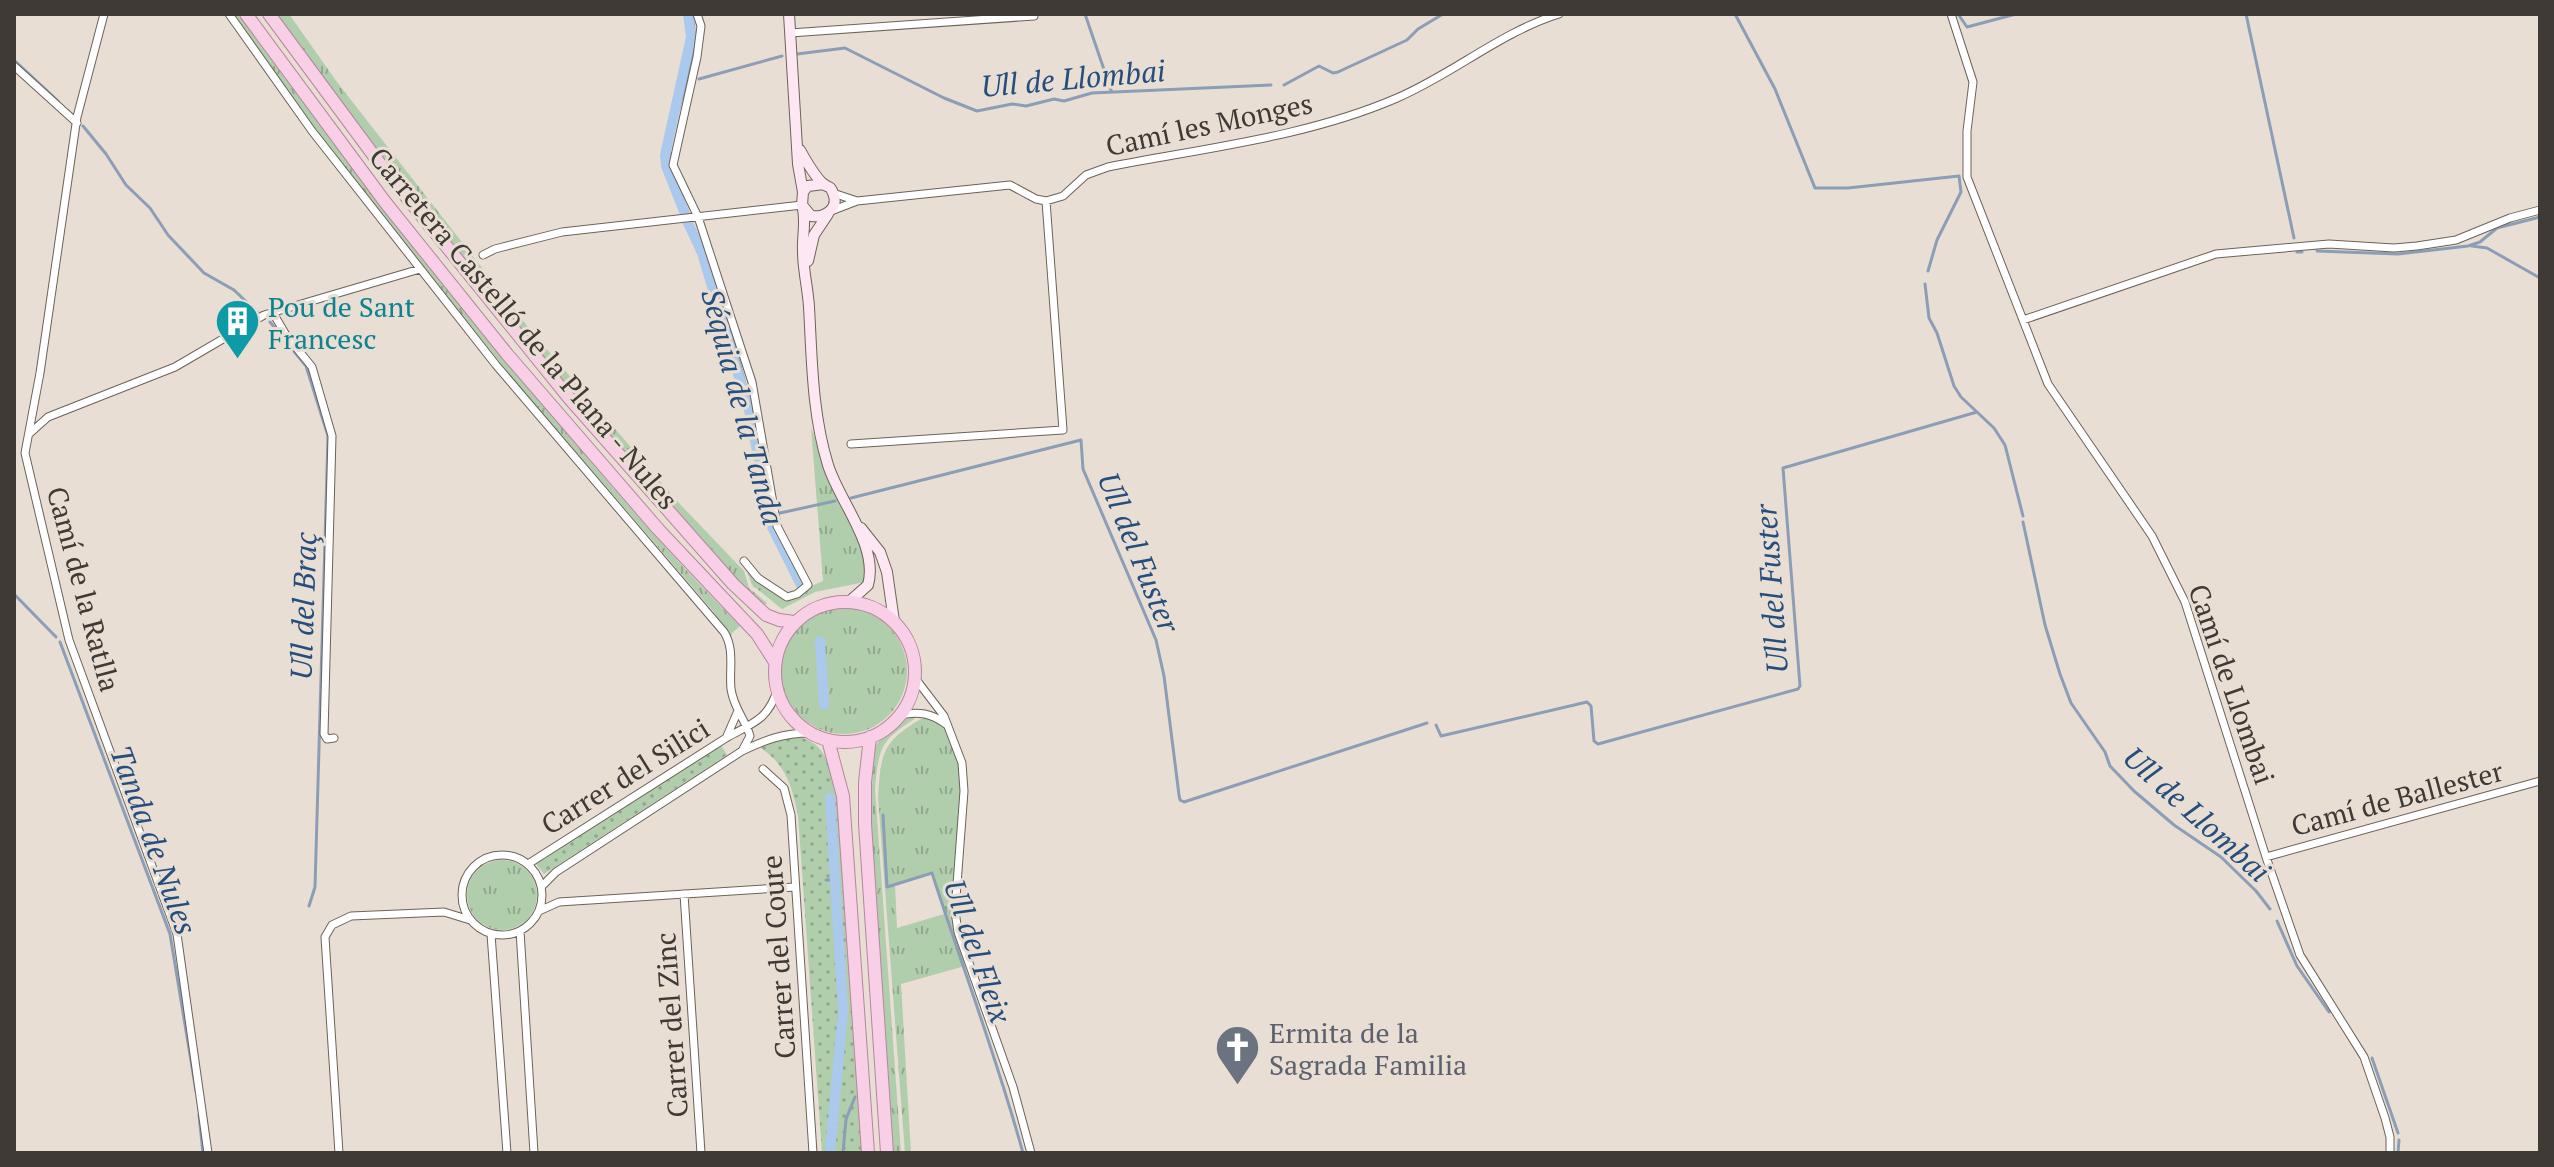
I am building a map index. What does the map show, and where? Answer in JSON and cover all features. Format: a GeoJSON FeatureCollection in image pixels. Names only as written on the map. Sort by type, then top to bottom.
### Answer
{"type":"FeatureCollection","features":[{"type":"Feature","properties":{"kind":"main road","name":"Carretera Castelló de la Plana - Nules"},"geometry":{"type":"LineString","coordinates":[[246,14],[377,191],[499,344],[658,529],[757,634],[775,662]]}},
{"type":"Feature","properties":{"kind":"main road","name":"Carretera Castelló de la Plana - Nules"},"geometry":{"type":"LineString","coordinates":[[269,14],[380,164],[487,300],[589,421],[733,584],[766,615],[794,622]]}},
{"type":"Feature","properties":{"kind":"main road"},"geometry":{"type":"LineString","coordinates":[[789,14],[797,145],[806,224],[803,252],[814,399],[829,469],[855,520],[870,569],[868,585],[850,601]]}},
{"type":"Feature","properties":{"kind":"main road"},"geometry":{"type":"LineString","coordinates":[[797,145],[807,163],[833,193],[835,203],[814,235],[807,275]]}},
{"type":"Feature","properties":{"kind":"main road"},"geometry":{"type":"LineString","coordinates":[[802,201],[808,186],[824,184]]}},
{"type":"Feature","properties":{"kind":"main road"},"geometry":{"type":"LineString","coordinates":[[802,201],[811,216],[820,217],[830,212]]}},
{"type":"Feature","properties":{"kind":"main road"},"geometry":{"type":"LineString","coordinates":[[855,520],[880,552],[887,572],[894,621]]}},
{"type":"Feature","properties":{"kind":"main road"},"geometry":{"type":"LineString","coordinates":[[850,601],[874,608],[894,621],[911,647],[915,678],[910,697],[900,715],[887,728],[870,737],[849,742],[828,740],[810,733],[789,715],[777,691],[775,662],[781,642],[794,622],[816,607],[850,601]]}},
{"type":"Feature","properties":{"kind":"main road"},"geometry":{"type":"LineString","coordinates":[[870,737],[865,782],[865,824],[887,1153]]}},
{"type":"Feature","properties":{"kind":"main road"},"geometry":{"type":"LineString","coordinates":[[828,740],[843,796],[868,1153]]}},
{"type":"Feature","properties":{"kind":"street","name":"Camí de la Ratlla"},"geometry":{"type":"LineString","coordinates":[[104,14],[77,123],[25,453],[69,640],[177,934],[208,1153]]}},
{"type":"Feature","properties":{"kind":"street"},"geometry":{"type":"LineString","coordinates":[[229,14],[312,131],[496,365],[724,632],[730,652],[731,687],[737,713],[726,738]]}},
{"type":"Feature","properties":{"kind":"street"},"geometry":{"type":"LineString","coordinates":[[697,14],[701,26],[697,57],[673,165],[698,217],[752,382],[777,526],[808,585],[787,597],[758,578],[744,561]]}},
{"type":"Feature","properties":{"kind":"street","name":"Camí les Monges"},"geometry":{"type":"LineString","coordinates":[[1046,201],[1063,196],[1086,175],[1108,167],[1283,133],[1357,113],[1450,72],[1534,22],[1559,14]]}},
{"type":"Feature","properties":{"kind":"street","name":"Camí de Llombai"},"geometry":{"type":"LineString","coordinates":[[1951,14],[1973,82],[1967,131],[1967,177],[2048,384],[2152,536],[2185,602],[2300,955],[2364,1057],[2385,1118],[2390,1153]]}},
{"type":"Feature","properties":{"kind":"street"},"geometry":{"type":"LineString","coordinates":[[790,33],[1034,15]]}},
{"type":"Feature","properties":{"kind":"street"},"geometry":{"type":"LineString","coordinates":[[14,66],[77,123]]}},
{"type":"Feature","properties":{"kind":"street"},"geometry":{"type":"LineString","coordinates":[[830,212],[857,201],[1010,185],[1046,201],[1063,430],[851,444]]}},
{"type":"Feature","properties":{"kind":"street"},"geometry":{"type":"LineString","coordinates":[[833,193],[857,201]]}},
{"type":"Feature","properties":{"kind":"street"},"geometry":{"type":"LineString","coordinates":[[483,255],[495,249],[562,232],[788,207],[802,201]]}},
{"type":"Feature","properties":{"kind":"street"},"geometry":{"type":"LineString","coordinates":[[2023,320],[2216,254],[2329,244],[2394,248],[2417,246],[2456,240],[2510,218],[2540,210]]}},
{"type":"Feature","properties":{"kind":"street"},"geometry":{"type":"LineString","coordinates":[[27,436],[48,417],[175,367],[264,315],[420,269]]}},
{"type":"Feature","properties":{"kind":"street"},"geometry":{"type":"LineString","coordinates":[[273,313],[312,367],[332,436],[324,734],[327,739],[334,738]]}},
{"type":"Feature","properties":{"kind":"street"},"geometry":{"type":"LineString","coordinates":[[14,458],[25,453]]}},
{"type":"Feature","properties":{"kind":"street"},"geometry":{"type":"LineString","coordinates":[[915,678],[948,726],[962,763],[964,791],[956,882],[958,932],[1013,1087],[1031,1153]]}},
{"type":"Feature","properties":{"kind":"street","name":"Carrer del Silici"},"geometry":{"type":"LineString","coordinates":[[528,864],[765,715],[777,691]]}},
{"type":"Feature","properties":{"kind":"street"},"geometry":{"type":"LineString","coordinates":[[737,713],[747,726]]}},
{"type":"Feature","properties":{"kind":"street"},"geometry":{"type":"LineString","coordinates":[[900,715],[924,713],[948,726]]}},
{"type":"Feature","properties":{"kind":"street","name":"Carrer del Silici"},"geometry":{"type":"LineString","coordinates":[[742,751],[750,736],[747,726]]}},
{"type":"Feature","properties":{"kind":"street","name":"Carrer del Silici"},"geometry":{"type":"LineString","coordinates":[[542,890],[556,872],[742,751],[770,737],[810,733]]}},
{"type":"Feature","properties":{"kind":"street","name":"Carrer del Coure"},"geometry":{"type":"LineString","coordinates":[[763,769],[784,788],[791,815],[813,1153]]}},
{"type":"Feature","properties":{"kind":"street","name":"Camí de Ballester"},"geometry":{"type":"LineString","coordinates":[[2266,857],[2540,781]]}},
{"type":"Feature","properties":{"kind":"street"},"geometry":{"type":"LineString","coordinates":[[339,1153],[325,937],[332,925],[351,916],[444,912],[470,920],[491,934],[507,935],[528,926],[539,911],[542,890],[537,874],[516,857],[489,857],[477,864],[468,874],[462,899],[470,920]]}},
{"type":"Feature","properties":{"kind":"street"},"geometry":{"type":"LineString","coordinates":[[539,911],[559,902],[795,887]]}},
{"type":"Feature","properties":{"kind":"street"},"geometry":{"type":"LineString","coordinates":[[542,890],[559,902]]}},
{"type":"Feature","properties":{"kind":"street","name":"Carrer del Zinc"},"geometry":{"type":"LineString","coordinates":[[684,894],[701,1153]]}},
{"type":"Feature","properties":{"kind":"street"},"geometry":{"type":"LineString","coordinates":[[444,912],[462,899]]}},
{"type":"Feature","properties":{"kind":"street"},"geometry":{"type":"LineString","coordinates":[[520,931],[534,1153]]}},
{"type":"Feature","properties":{"kind":"street"},"geometry":{"type":"LineString","coordinates":[[491,934],[507,1153]]}},
{"type":"Feature","properties":{"kind":"green space"},"geometry":{"type":"Polygon","coordinates":[[[231,14],[238,14],[393,220],[514,370],[645,525],[740,626],[731,638],[713,611],[512,377],[358,187],[231,14]]]}},
{"type":"Feature","properties":{"kind":"green space"},"geometry":{"type":"Polygon","coordinates":[[[275,14],[289,14],[337,82],[532,332],[677,501],[744,571],[749,588],[767,603],[764,606],[691,530],[487,291],[275,14]]]}},
{"type":"Feature","properties":{"kind":"green space"},"geometry":{"type":"Polygon","coordinates":[[[811,427],[825,469],[858,537],[865,566],[865,582],[815,592],[782,609],[752,585],[746,569],[787,597],[823,581],[811,427]]]}},
{"type":"Feature","properties":{"kind":"green space"},"geometry":{"type":"Polygon","coordinates":[[[844,608],[868,613],[889,626],[902,647],[907,671],[902,695],[889,716],[868,729],[844,734],[820,729],[799,716],[786,695],[781,671],[786,647],[799,626],[820,613],[844,608]]]}},
{"type":"Feature","properties":{"kind":"green space"},"geometry":{"type":"Polygon","coordinates":[[[920,715],[898,730],[885,744],[875,789],[901,1153],[892,1153],[870,810],[875,747],[902,720],[920,715]]]}},
{"type":"Feature","properties":{"kind":"green space"},"geometry":{"type":"Polygon","coordinates":[[[926,716],[945,727],[960,763],[962,791],[952,913],[965,966],[901,984],[911,1153],[905,1153],[878,798],[887,748],[901,732],[926,716]],[[932,872],[895,885],[897,928],[944,914],[932,872]]]}},
{"type":"Feature","properties":{"kind":"green space"},"geometry":{"type":"Polygon","coordinates":[[[792,736],[813,743],[826,757],[838,798],[862,1153],[822,1153],[798,815],[786,776],[775,760],[758,746],[792,736]]]}},
{"type":"Feature","properties":{"kind":"green space"},"geometry":{"type":"Polygon","coordinates":[[[721,745],[727,755],[544,874],[536,864],[721,745]]]}},
{"type":"Feature","properties":{"kind":"green space"},"geometry":{"type":"Polygon","coordinates":[[[502,860],[527,870],[537,895],[527,920],[502,930],[477,920],[467,895],[477,870],[502,860]]]}},
{"type":"Feature","properties":{"kind":"waterway","name":"Séquia de la Tanda"},"geometry":{"type":"LineString","coordinates":[[685,214],[666,166],[665,155],[691,37],[688,14]]}},
{"type":"Feature","properties":{"kind":"waterway","name":"Séquia de la Tanda"},"geometry":{"type":"LineString","coordinates":[[687,211],[672,178],[669,157],[694,49],[691,14]]}},
{"type":"Feature","properties":{"kind":"waterway"},"geometry":{"type":"LineString","coordinates":[[1085,14],[1111,90]]}},
{"type":"Feature","properties":{"kind":"waterway","name":"Ull de Llombai"},"geometry":{"type":"LineString","coordinates":[[1284,85],[1319,66],[1333,73],[1338,72],[1407,40],[1418,29],[1443,14]]}},
{"type":"Feature","properties":{"kind":"waterway","name":"Ull de Llombai"},"geometry":{"type":"LineString","coordinates":[[1735,14],[1775,89],[1815,188],[1848,188],[1959,176],[1961,192],[1937,240],[1928,271]]}},
{"type":"Feature","properties":{"kind":"waterway"},"geometry":{"type":"LineString","coordinates":[[1958,14],[1967,27],[2016,14]]}},
{"type":"Feature","properties":{"kind":"waterway"},"geometry":{"type":"LineString","coordinates":[[2246,14],[2294,238]]}},
{"type":"Feature","properties":{"kind":"waterway","name":"Ull de Llombai"},"geometry":{"type":"LineString","coordinates":[[797,54],[845,48],[944,98],[977,111],[1012,104],[1026,106],[1054,99],[1064,101],[1092,93],[1271,85]]}},
{"type":"Feature","properties":{"kind":"waterway","name":"Ull de Llombai"},"geometry":{"type":"LineString","coordinates":[[699,79],[782,56]]}},
{"type":"Feature","properties":{"kind":"waterway","name":"Ull del Braç"},"geometry":{"type":"LineString","coordinates":[[14,60],[58,101]]}},
{"type":"Feature","properties":{"kind":"waterway","name":"Ull del Braç"},"geometry":{"type":"LineString","coordinates":[[83,126],[126,185],[150,208],[168,235],[204,273],[234,290],[258,313]]}},
{"type":"Feature","properties":{"kind":"waterway"},"geometry":{"type":"LineString","coordinates":[[2317,251],[2398,254],[2468,246],[2480,242],[2497,228],[2540,217]]}},
{"type":"Feature","properties":{"kind":"waterway","name":"Séquia de la Tanda"},"geometry":{"type":"LineString","coordinates":[[688,223],[702,253],[750,414],[771,525],[803,589]]}},
{"type":"Feature","properties":{"kind":"waterway"},"geometry":{"type":"LineString","coordinates":[[693,228],[728,322],[754,418],[752,423]]}},
{"type":"Feature","properties":{"kind":"waterway"},"geometry":{"type":"LineString","coordinates":[[2472,246],[2487,248],[2540,278]]}},
{"type":"Feature","properties":{"kind":"waterway"},"geometry":{"type":"LineString","coordinates":[[2297,252],[2302,252]]}},
{"type":"Feature","properties":{"kind":"waterway","name":"Ull de Llombai"},"geometry":{"type":"LineString","coordinates":[[1925,284],[1929,318],[1954,386],[1961,397],[1994,428],[2005,445],[2023,516]]}},
{"type":"Feature","properties":{"kind":"waterway","name":"Ull del Braç"},"geometry":{"type":"LineString","coordinates":[[270,322],[306,366],[328,436],[315,887],[309,906]]}},
{"type":"Feature","properties":{"kind":"waterway","name":"Ull del Fuster"},"geometry":{"type":"LineString","coordinates":[[1436,725],[1441,736],[1587,702],[1591,706],[1594,741],[1598,744],[1798,689],[1783,468],[1977,412]]}},
{"type":"Feature","properties":{"kind":"waterway","name":"Ull del Fuster"},"geometry":{"type":"LineString","coordinates":[[851,498],[1081,440],[1083,469],[1156,640],[1164,676],[1179,795],[1184,802],[1427,723]]}},
{"type":"Feature","properties":{"kind":"waterway","name":"Ull del Fuster"},"geometry":{"type":"LineString","coordinates":[[780,513],[835,501]]}},
{"type":"Feature","properties":{"kind":"waterway","name":"Ull de Llombai"},"geometry":{"type":"LineString","coordinates":[[2023,522],[2045,625],[2060,674],[2071,703],[2105,752],[2110,766],[2174,825],[2221,857],[2270,909]]}},
{"type":"Feature","properties":{"kind":"waterway","name":"Tanda de Nules"},"geometry":{"type":"LineString","coordinates":[[14,594],[56,637]]}},
{"type":"Feature","properties":{"kind":"waterway","name":"Séquia de la Tanda"},"geometry":{"type":"LineString","coordinates":[[820,641],[824,705]]}},
{"type":"Feature","properties":{"kind":"waterway","name":"Tanda de Nules"},"geometry":{"type":"LineString","coordinates":[[60,642],[170,934],[196,1091]]}},
{"type":"Feature","properties":{"kind":"waterway","name":"Séquia de la Tanda"},"geometry":{"type":"LineString","coordinates":[[830,798],[843,1011],[830,1153]]}},
{"type":"Feature","properties":{"kind":"waterway","name":"Ull del Fleix"},"geometry":{"type":"LineString","coordinates":[[883,815],[887,887],[932,873],[1023,1153]]}},
{"type":"Feature","properties":{"kind":"waterway","name":"Séquia de la Tanda"},"geometry":{"type":"LineString","coordinates":[[826,880],[832,880],[840,1006],[828,1153]]}},
{"type":"Feature","properties":{"kind":"waterway","name":"Ull de Llombai"},"geometry":{"type":"LineString","coordinates":[[2277,921],[2297,966],[2329,1012]]}},
{"type":"Feature","properties":{"kind":"waterway","name":"Ull de Llombai"},"geometry":{"type":"LineString","coordinates":[[2372,1058],[2398,1133]]}},
{"type":"Feature","properties":{"kind":"waterway"},"geometry":{"type":"LineString","coordinates":[[843,1153],[846,1119],[855,1097]]}},
{"type":"Feature","properties":{"kind":"waterway","name":"Tanda de Nules"},"geometry":{"type":"LineString","coordinates":[[199,1115],[203,1153]]}},
{"type":"Feature","properties":{"kind":"waterway","name":"Ull de Llombai"},"geometry":{"type":"LineString","coordinates":[[2398,1153],[2399,1140]]}},
{"type":"Feature","properties":{"kind":"place","name":"Pou de Sant Francesc"},"geometry":{"type":"Point","coordinates":[237,361]}},
{"type":"Feature","properties":{"kind":"place","name":"Ermita de la Sagrada Familia"},"geometry":{"type":"Point","coordinates":[1238,1087]}}]}
